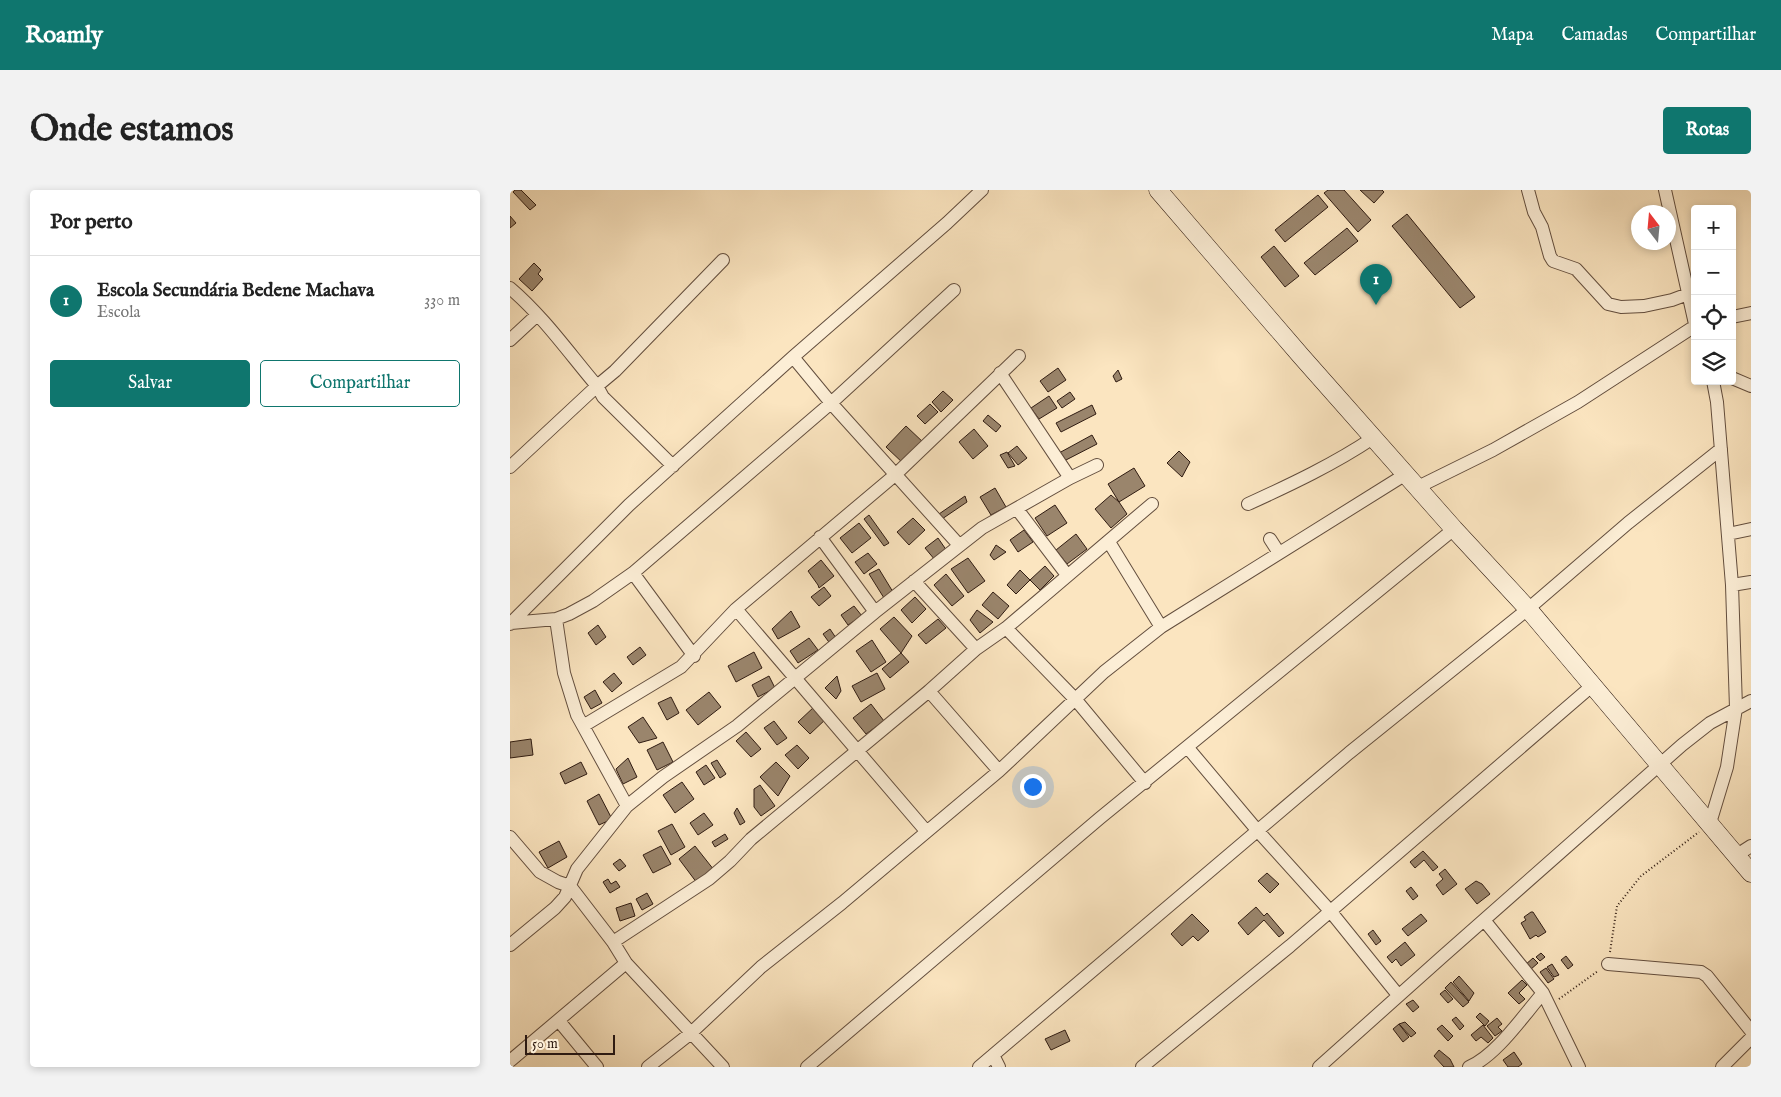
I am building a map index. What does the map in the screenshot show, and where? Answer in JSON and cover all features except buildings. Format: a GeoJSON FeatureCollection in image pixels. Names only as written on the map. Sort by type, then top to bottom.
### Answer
{"type":"FeatureCollection","features":[{"type":"Feature","properties":{"kind":"street"},"geometry":{"type":"LineString","coordinates":[[510,623],[629,505],[982,190]]}},
{"type":"Feature","properties":{"kind":"street"},"geometry":{"type":"LineString","coordinates":[[1158,190],[1373,438],[1528,609],[1710,823],[1744,850],[1751,873]]}},
{"type":"Feature","properties":{"kind":"street"},"geometry":{"type":"LineString","coordinates":[[1528,190],[1532,206],[1542,227],[1553,261],[1576,269],[1583,274],[1608,304],[1622,307],[1644,306],[1672,300],[1688,294]]}},
{"type":"Feature","properties":{"kind":"street"},"geometry":{"type":"LineString","coordinates":[[1665,190],[1691,307]]}},
{"type":"Feature","properties":{"kind":"street"},"geometry":{"type":"LineString","coordinates":[[510,467],[615,371],[724,260]]}},
{"type":"Feature","properties":{"kind":"street"},"geometry":{"type":"LineString","coordinates":[[510,288],[537,315],[597,386],[603,397],[672,466]]}},
{"type":"Feature","properties":{"kind":"street"},"geometry":{"type":"LineString","coordinates":[[510,623],[556,619],[593,601],[633,573],[831,403],[954,290]]}},
{"type":"Feature","properties":{"kind":"street"},"geometry":{"type":"LineString","coordinates":[[1736,316],[1751,313]]}},
{"type":"Feature","properties":{"kind":"street"},"geometry":{"type":"LineString","coordinates":[[510,340],[537,315]]}},
{"type":"Feature","properties":{"kind":"street"},"geometry":{"type":"LineString","coordinates":[[1418,487],[1493,450],[1578,402],[1691,328]]}},
{"type":"Feature","properties":{"kind":"street"},"geometry":{"type":"LineString","coordinates":[[583,726],[681,667],[694,656],[736,609],[895,474],[1019,356]]}},
{"type":"Feature","properties":{"kind":"street"},"geometry":{"type":"LineString","coordinates":[[793,357],[831,403],[959,544]]}},
{"type":"Feature","properties":{"kind":"street"},"geometry":{"type":"LineString","coordinates":[[1000,374],[1070,478]]}},
{"type":"Feature","properties":{"kind":"street"},"geometry":{"type":"LineString","coordinates":[[1736,380],[1751,386]]}},
{"type":"Feature","properties":{"kind":"street"},"geometry":{"type":"LineString","coordinates":[[1710,823],[1727,767],[1736,708],[1732,585],[1717,402],[1714,385]]}},
{"type":"Feature","properties":{"kind":"street"},"geometry":{"type":"LineString","coordinates":[[1248,504],[1304,479],[1348,455],[1373,438]]}},
{"type":"Feature","properties":{"kind":"street"},"geometry":{"type":"LineString","coordinates":[[979,1067],[1257,830],[1528,609],[1628,523],[1721,449]]}},
{"type":"Feature","properties":{"kind":"street"},"geometry":{"type":"LineString","coordinates":[[510,945],[555,908],[565,897],[577,869],[627,806],[663,777],[737,726],[959,544],[982,528],[1070,478],[1097,465]]}},
{"type":"Feature","properties":{"kind":"street"},"geometry":{"type":"LineString","coordinates":[[648,1067],[691,1032],[761,967],[842,903],[999,771],[1104,672],[1162,627],[1406,474]]}},
{"type":"Feature","properties":{"kind":"street"},"geometry":{"type":"LineString","coordinates":[[613,942],[709,879],[751,839],[929,691],[976,649],[1006,628],[1152,504]]}},
{"type":"Feature","properties":{"kind":"street"},"geometry":{"type":"LineString","coordinates":[[1018,508],[1067,575]]}},
{"type":"Feature","properties":{"kind":"street"},"geometry":{"type":"LineString","coordinates":[[807,1067],[1100,818],[1454,529]]}},
{"type":"Feature","properties":{"kind":"street"},"geometry":{"type":"LineString","coordinates":[[1728,534],[1751,529]]}},
{"type":"Feature","properties":{"kind":"street"},"geometry":{"type":"LineString","coordinates":[[820,537],[875,612]]}},
{"type":"Feature","properties":{"kind":"street"},"geometry":{"type":"LineString","coordinates":[[1270,539],[1279,553]]}},
{"type":"Feature","properties":{"kind":"street"},"geometry":{"type":"LineString","coordinates":[[1108,542],[1162,627]]}},
{"type":"Feature","properties":{"kind":"street"},"geometry":{"type":"LineString","coordinates":[[633,573],[694,656]]}},
{"type":"Feature","properties":{"kind":"street"},"geometry":{"type":"LineString","coordinates":[[914,582],[976,649]]}},
{"type":"Feature","properties":{"kind":"street"},"geometry":{"type":"LineString","coordinates":[[1732,585],[1751,582]]}},
{"type":"Feature","properties":{"kind":"street"},"geometry":{"type":"LineString","coordinates":[[736,609],[926,831]]}},
{"type":"Feature","properties":{"kind":"street"},"geometry":{"type":"LineString","coordinates":[[556,619],[564,672],[577,715],[627,806]]}},
{"type":"Feature","properties":{"kind":"street"},"geometry":{"type":"LineString","coordinates":[[1006,628],[1076,700],[1145,783]]}},
{"type":"Feature","properties":{"kind":"street"},"geometry":{"type":"LineString","coordinates":[[1142,1067],[1331,912],[1594,685]]}},
{"type":"Feature","properties":{"kind":"street"},"geometry":{"type":"LineString","coordinates":[[929,691],[999,771]]}},
{"type":"Feature","properties":{"kind":"street"},"geometry":{"type":"LineString","coordinates":[[1319,1067],[1659,765],[1710,723],[1751,700]]}},
{"type":"Feature","properties":{"kind":"street"},"geometry":{"type":"LineString","coordinates":[[1188,748],[1257,830],[1331,912],[1398,995]]}},
{"type":"Feature","properties":{"kind":"street"},"geometry":{"type":"LineString","coordinates":[[510,837],[540,872],[570,886],[613,942],[626,963],[723,1067]]}},
{"type":"Feature","properties":{"kind":"street"},"geometry":{"type":"LineString","coordinates":[[1484,920],[1543,993],[1579,1067]]}},
{"type":"Feature","properties":{"kind":"street"},"geometry":{"type":"LineString","coordinates":[[510,1061],[560,1021],[626,963]]}},
{"type":"Feature","properties":{"kind":"street"},"geometry":{"type":"LineString","coordinates":[[1608,964],[1701,972],[1707,976],[1751,1031]]}},
{"type":"Feature","properties":{"kind":"street"},"geometry":{"type":"LineString","coordinates":[[1469,1067],[1490,1053],[1543,993]]}},
{"type":"Feature","properties":{"kind":"street"},"geometry":{"type":"LineString","coordinates":[[560,1021],[597,1067]]}},
{"type":"Feature","properties":{"kind":"street"},"geometry":{"type":"LineString","coordinates":[[1722,1067],[1751,1038]]}},
{"type":"Feature","properties":{"kind":"street"},"geometry":{"type":"LineString","coordinates":[[993,1055],[999,1067]]}},
{"type":"Feature","properties":{"kind":"path"},"geometry":{"type":"LineString","coordinates":[[1549,1006],[1608,964],[1617,906],[1641,876],[1710,823]]}},
{"type":"Feature","properties":{"kind":"place","name":"Escola Secundária Bedene Machava"},"geometry":{"type":"Point","coordinates":[1376,305]}}]}
